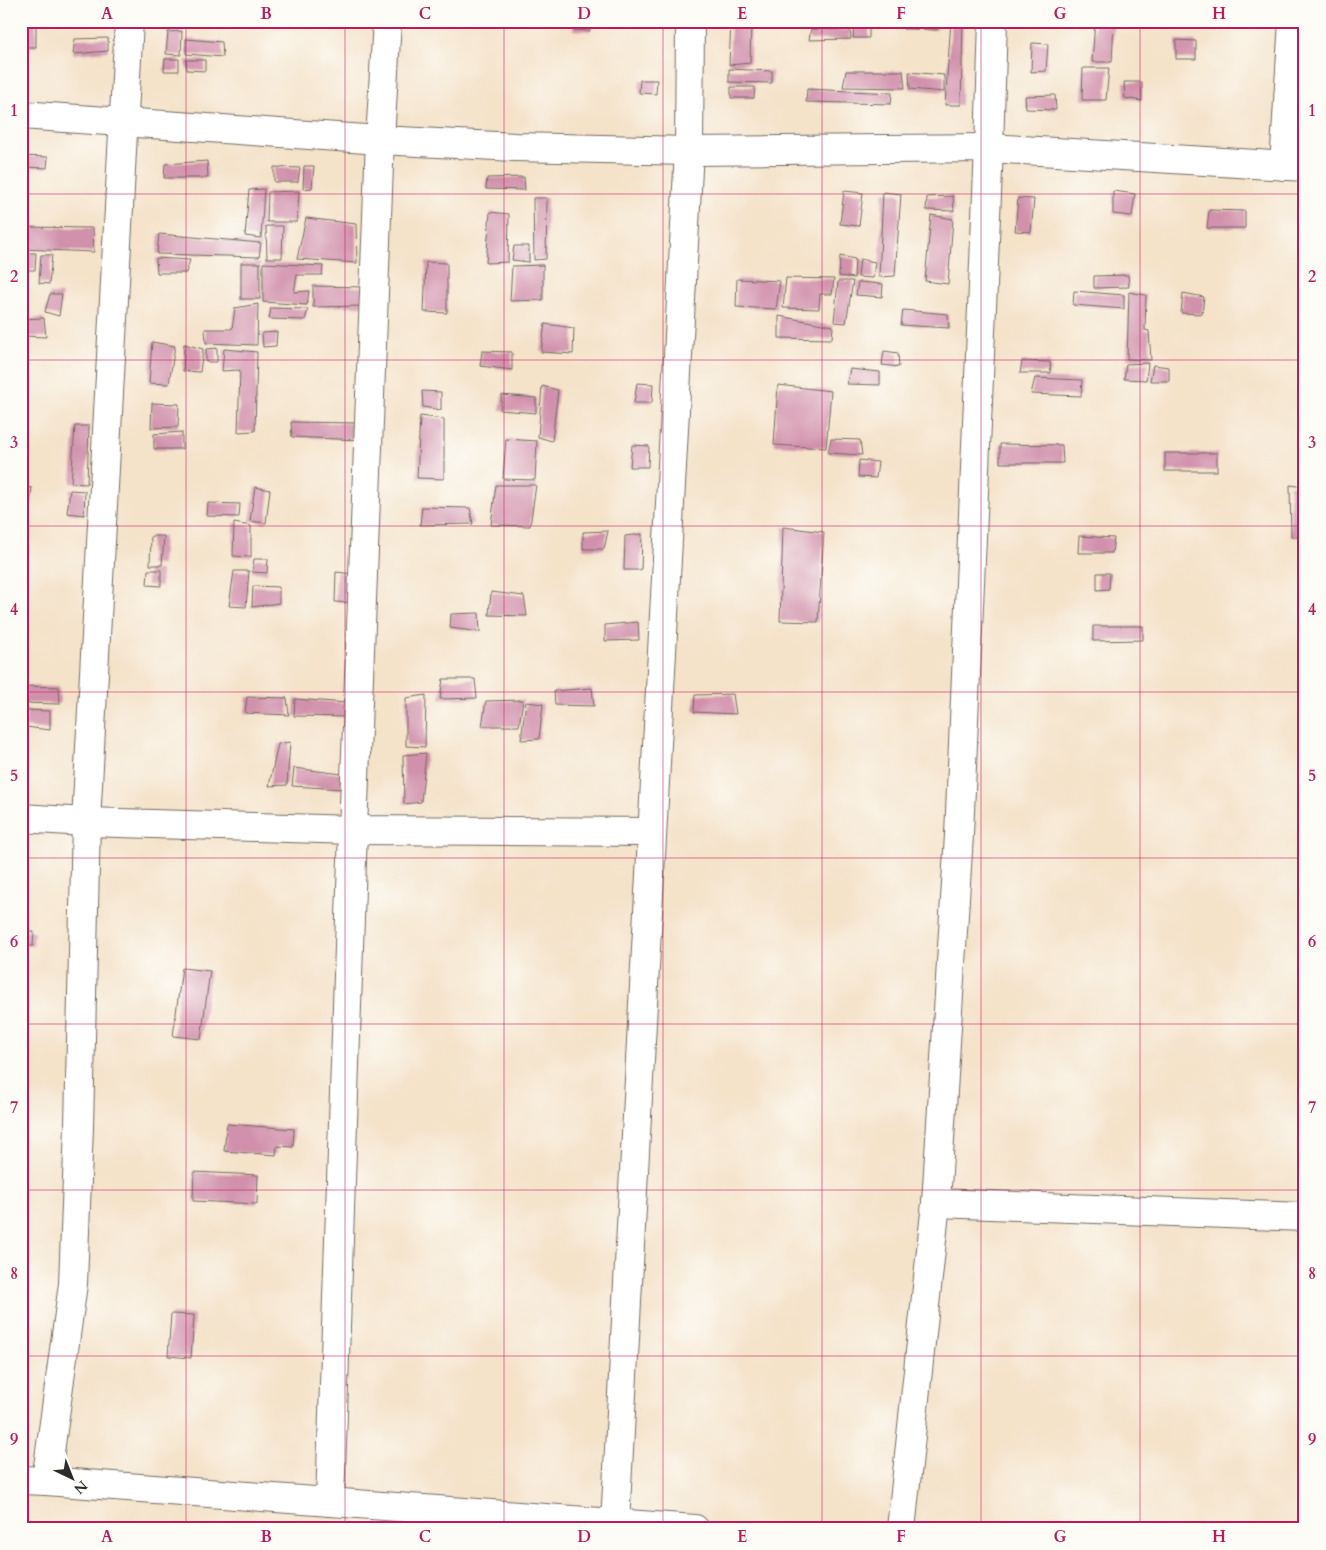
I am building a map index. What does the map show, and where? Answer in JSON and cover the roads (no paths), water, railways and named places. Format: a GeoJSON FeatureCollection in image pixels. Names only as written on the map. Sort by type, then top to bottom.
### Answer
{"type":"FeatureCollection","features":[{"type":"Feature","properties":{"kind":"street"},"geometry":{"type":"LineString","coordinates":[[129,21],[86,822],[79,1126],[73,1284],[34,1480],[695,1529]]}},
{"type":"Feature","properties":{"kind":"street"},"geometry":{"type":"LineString","coordinates":[[330,1502],[353,830],[380,140],[387,21]]}},
{"type":"Feature","properties":{"kind":"street"},"geometry":{"type":"LineString","coordinates":[[615,1524],[689,151],[690,21]]}},
{"type":"Feature","properties":{"kind":"street"},"geometry":{"type":"LineString","coordinates":[[901,1529],[936,1203],[959,835],[993,21]]}},
{"type":"Feature","properties":{"kind":"street"},"geometry":{"type":"LineString","coordinates":[[21,115],[380,140],[515,147],[689,151],[989,148],[1298,171],[1293,21]]}},
{"type":"Feature","properties":{"kind":"street"},"geometry":{"type":"LineString","coordinates":[[21,818],[86,822],[353,830],[652,832]]}},
{"type":"Feature","properties":{"kind":"street"},"geometry":{"type":"LineString","coordinates":[[936,1203],[1305,1217]]}}]}
